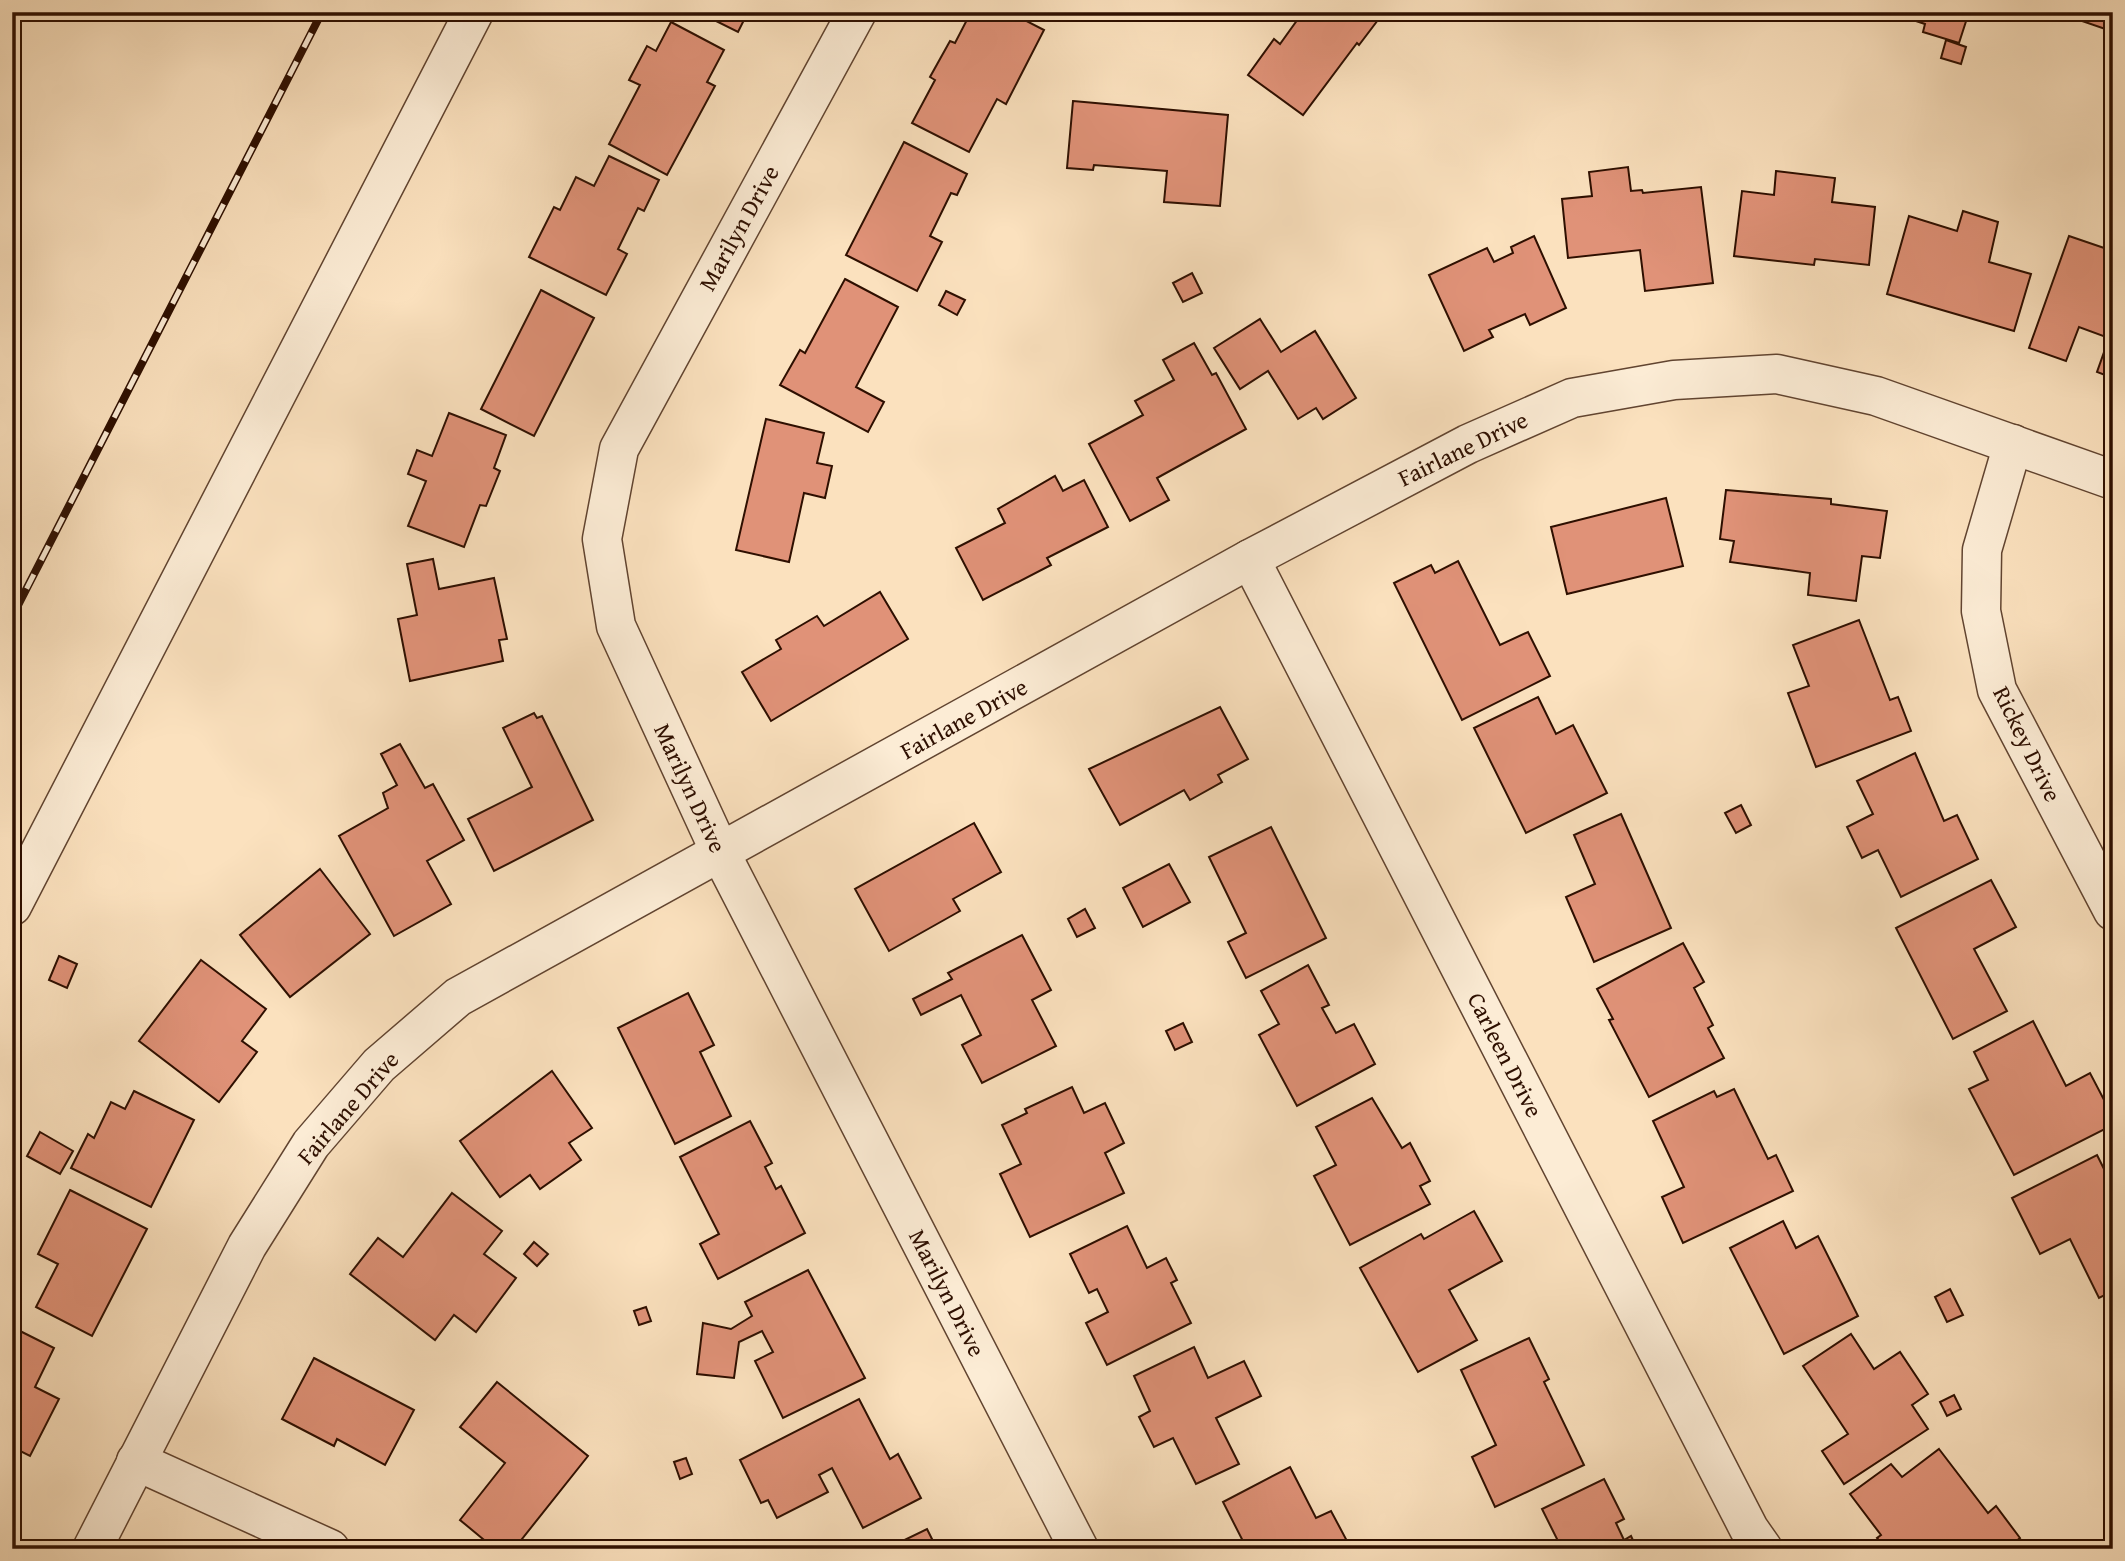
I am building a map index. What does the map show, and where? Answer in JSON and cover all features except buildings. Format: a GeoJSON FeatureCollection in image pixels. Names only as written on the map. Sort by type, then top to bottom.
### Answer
{"type":"FeatureCollection","features":[{"type":"Feature","properties":{"kind":"street"},"geometry":{"type":"LineString","coordinates":[[12,906],[474,12]]}},
{"type":"Feature","properties":{"kind":"street","name":"Marilyn Drive"},"geometry":{"type":"LineString","coordinates":[[857,12],[619,449],[602,539],[616,626],[721,854],[1079,1549]]}},
{"type":"Feature","properties":{"kind":"street","name":"Fairlane Drive"},"geometry":{"type":"LineString","coordinates":[[92,1549],[247,1246],[311,1144],[379,1065],[458,997],[721,854],[1250,559],[1468,444],[1572,398],[1674,380],[1777,374],[1876,396],[2113,480]]}},
{"type":"Feature","properties":{"kind":"street","name":"Rickey Drive"},"geometry":{"type":"LineString","coordinates":[[2013,444],[1982,550],[1981,611],[1997,690],[2113,911]]}},
{"type":"Feature","properties":{"kind":"street","name":"Carleen Drive"},"geometry":{"type":"LineString","coordinates":[[1250,559],[1743,1516],[1763,1549]]}},
{"type":"Feature","properties":{"kind":"street"},"geometry":{"type":"LineString","coordinates":[[136,1461],[330,1549]]}},
{"type":"Feature","properties":{"kind":"railway"},"geometry":{"type":"LineString","coordinates":[[12,617],[322,12]]}}]}
